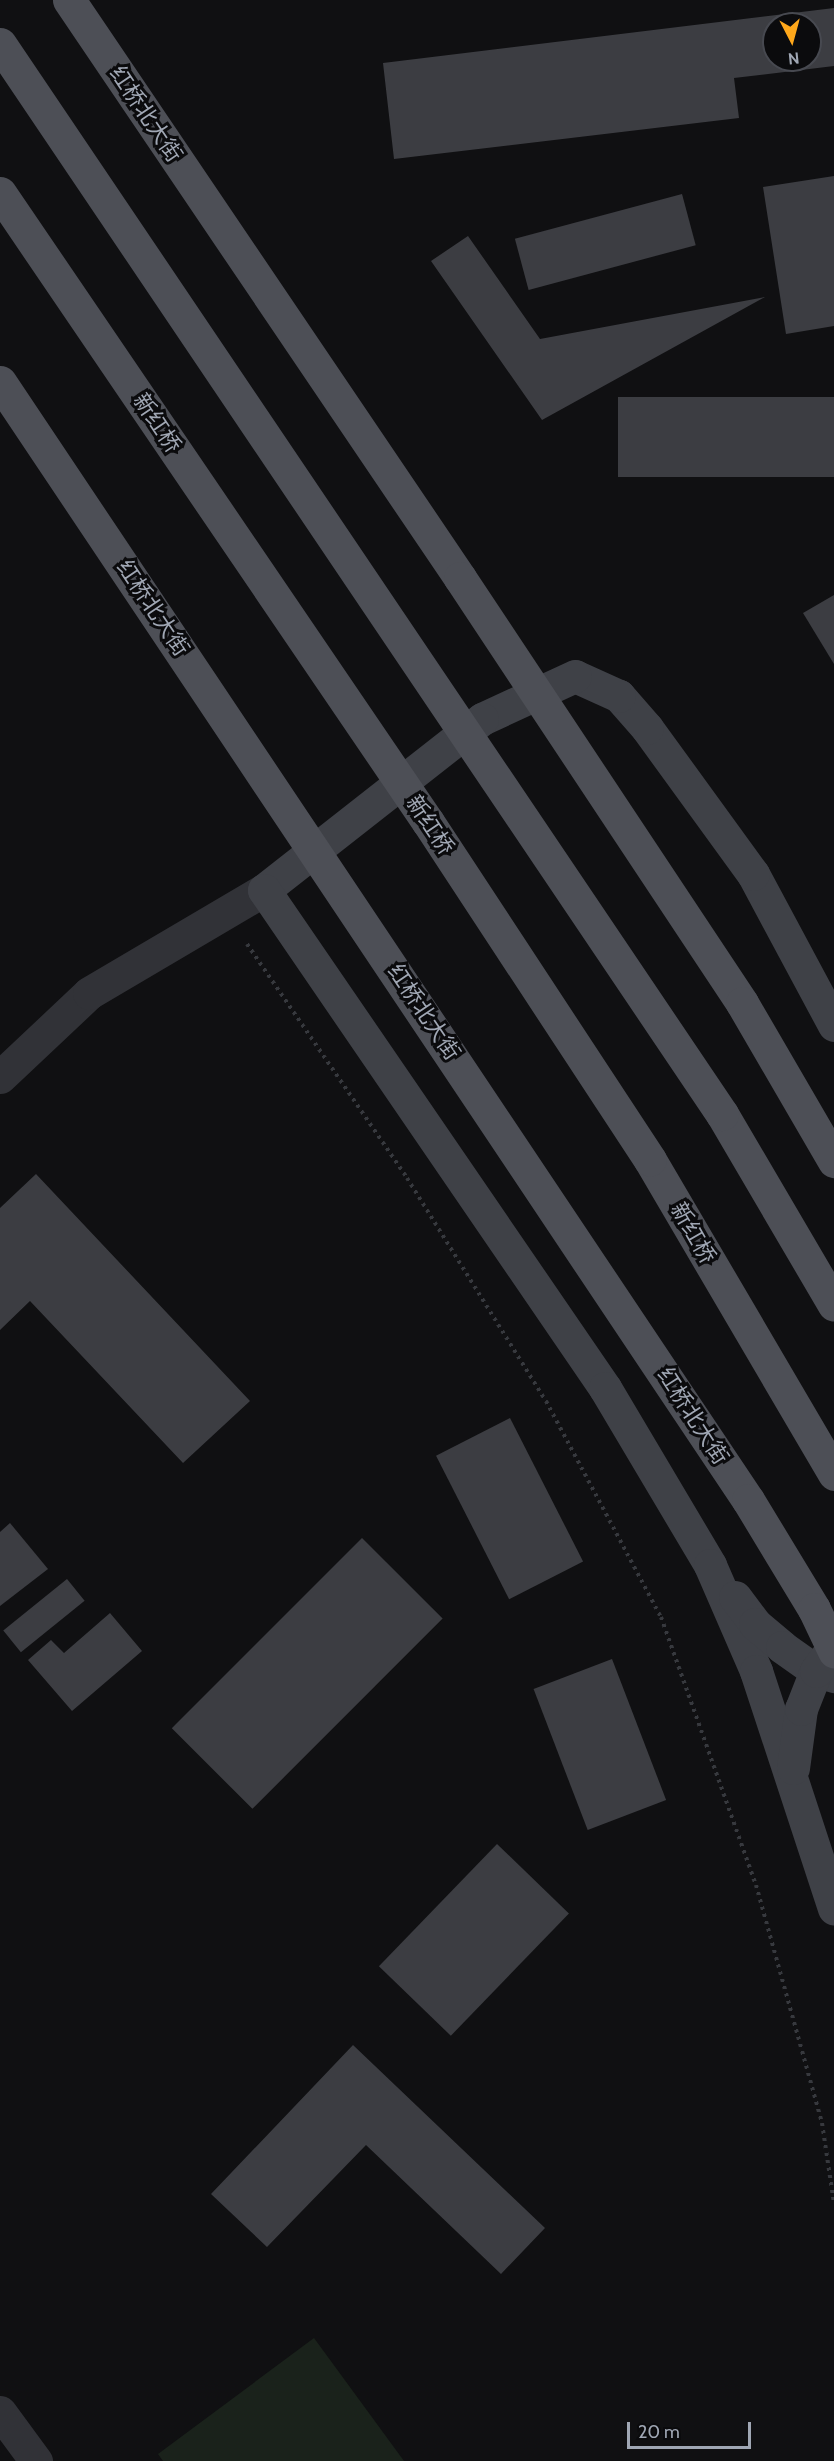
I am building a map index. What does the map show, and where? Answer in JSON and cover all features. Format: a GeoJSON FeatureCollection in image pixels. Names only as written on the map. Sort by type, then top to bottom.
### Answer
{"type":"FeatureCollection","features":[{"type":"Feature","properties":{"kind":"main road","name":"红桥北大街"},"geometry":{"type":"LineString","coordinates":[[69,0],[454,568],[736,993],[834,1161]]}},
{"type":"Feature","properties":{"kind":"main road"},"geometry":{"type":"LineString","coordinates":[[0,44],[722,1114],[834,1305]]}},
{"type":"Feature","properties":{"kind":"main road","name":"新红桥"},"geometry":{"type":"LineString","coordinates":[[0,193],[428,822],[650,1160],[834,1473]]}},
{"type":"Feature","properties":{"kind":"main road","name":"红桥北大街"},"geometry":{"type":"LineString","coordinates":[[0,382],[715,1450],[814,1609],[830,1661]]}},
{"type":"Feature","properties":{"kind":"main road"},"geometry":{"type":"LineString","coordinates":[[792,1773],[801,1709],[830,1661],[755,1624],[710,1565],[604,1388],[264,890],[482,719],[574,676],[619,696],[647,728],[753,874],[834,1025]]}},
{"type":"Feature","properties":{"kind":"main road"},"geometry":{"type":"LineString","coordinates":[[710,1565],[756,1671],[792,1773],[834,1908]]}},
{"type":"Feature","properties":{"kind":"street"},"geometry":{"type":"LineString","coordinates":[[0,1077],[89,993],[227,914],[264,890]]}},
{"type":"Feature","properties":{"kind":"street"},"geometry":{"type":"LineString","coordinates":[[0,2412],[36,2461]]}},
{"type":"Feature","properties":{"kind":"path"},"geometry":{"type":"LineString","coordinates":[[227,914],[407,1178],[533,1380],[661,1617],[756,1885],[822,2123],[834,2204]]}},
{"type":"Feature","properties":{"kind":"shaded area"},"geometry":{"type":"Polygon","coordinates":[[[314,2338],[404,2461],[163,2461],[158,2454],[314,2338]]]}},
{"type":"Feature","properties":{"kind":"building"},"geometry":{"type":"Polygon","coordinates":[[[834,8],[834,66],[822,67],[822,12],[801,12],[834,8]]]}},
{"type":"Feature","properties":{"kind":"building"},"geometry":{"type":"Polygon","coordinates":[[[762,17],[762,72],[784,72],[734,78],[739,118],[394,159],[383,63],[762,17]]]}},
{"type":"Feature","properties":{"kind":"building"},"geometry":{"type":"Polygon","coordinates":[[[834,176],[834,326],[786,334],[763,187],[834,176]]]}},
{"type":"Feature","properties":{"kind":"building"},"geometry":{"type":"Polygon","coordinates":[[[682,194],[696,245],[529,290],[515,239],[682,194]]]}},
{"type":"Feature","properties":{"kind":"building"},"geometry":{"type":"Polygon","coordinates":[[[468,236],[540,339],[765,297],[542,420],[431,261],[468,236]]]}},
{"type":"Feature","properties":{"kind":"building"},"geometry":{"type":"Polygon","coordinates":[[[618,397],[834,397],[834,477],[618,477],[618,397]]]}},
{"type":"Feature","properties":{"kind":"building"},"geometry":{"type":"Polygon","coordinates":[[[834,595],[834,664],[803,613],[834,595]]]}},
{"type":"Feature","properties":{"kind":"building"},"geometry":{"type":"Polygon","coordinates":[[[36,1174],[250,1401],[183,1463],[30,1301],[0,1330],[0,1208],[36,1174]]]}},
{"type":"Feature","properties":{"kind":"building"},"geometry":{"type":"Polygon","coordinates":[[[510,1418],[583,1561],[509,1599],[436,1456],[510,1418]]]}},
{"type":"Feature","properties":{"kind":"building"},"geometry":{"type":"Polygon","coordinates":[[[10,1523],[48,1569],[0,1606],[0,1532],[10,1523]]]}},
{"type":"Feature","properties":{"kind":"building"},"geometry":{"type":"Polygon","coordinates":[[[362,1538],[443,1619],[252,1809],[172,1728],[362,1538]]]}},
{"type":"Feature","properties":{"kind":"building"},"geometry":{"type":"Polygon","coordinates":[[[67,1579],[85,1601],[21,1652],[3,1631],[67,1579]]]}},
{"type":"Feature","properties":{"kind":"building"},"geometry":{"type":"Polygon","coordinates":[[[110,1613],[142,1651],[72,1711],[28,1660],[51,1640],[64,1653],[110,1613]]]}},
{"type":"Feature","properties":{"kind":"building"},"geometry":{"type":"Polygon","coordinates":[[[612,1659],[666,1800],[588,1830],[534,1689],[612,1659]]]}},
{"type":"Feature","properties":{"kind":"building"},"geometry":{"type":"Polygon","coordinates":[[[497,1844],[569,1913],[451,2036],[379,1966],[497,1844]]]}},
{"type":"Feature","properties":{"kind":"building"},"geometry":{"type":"Polygon","coordinates":[[[353,2045],[545,2228],[501,2274],[366,2145],[267,2247],[211,2194],[353,2045]]]}}]}
